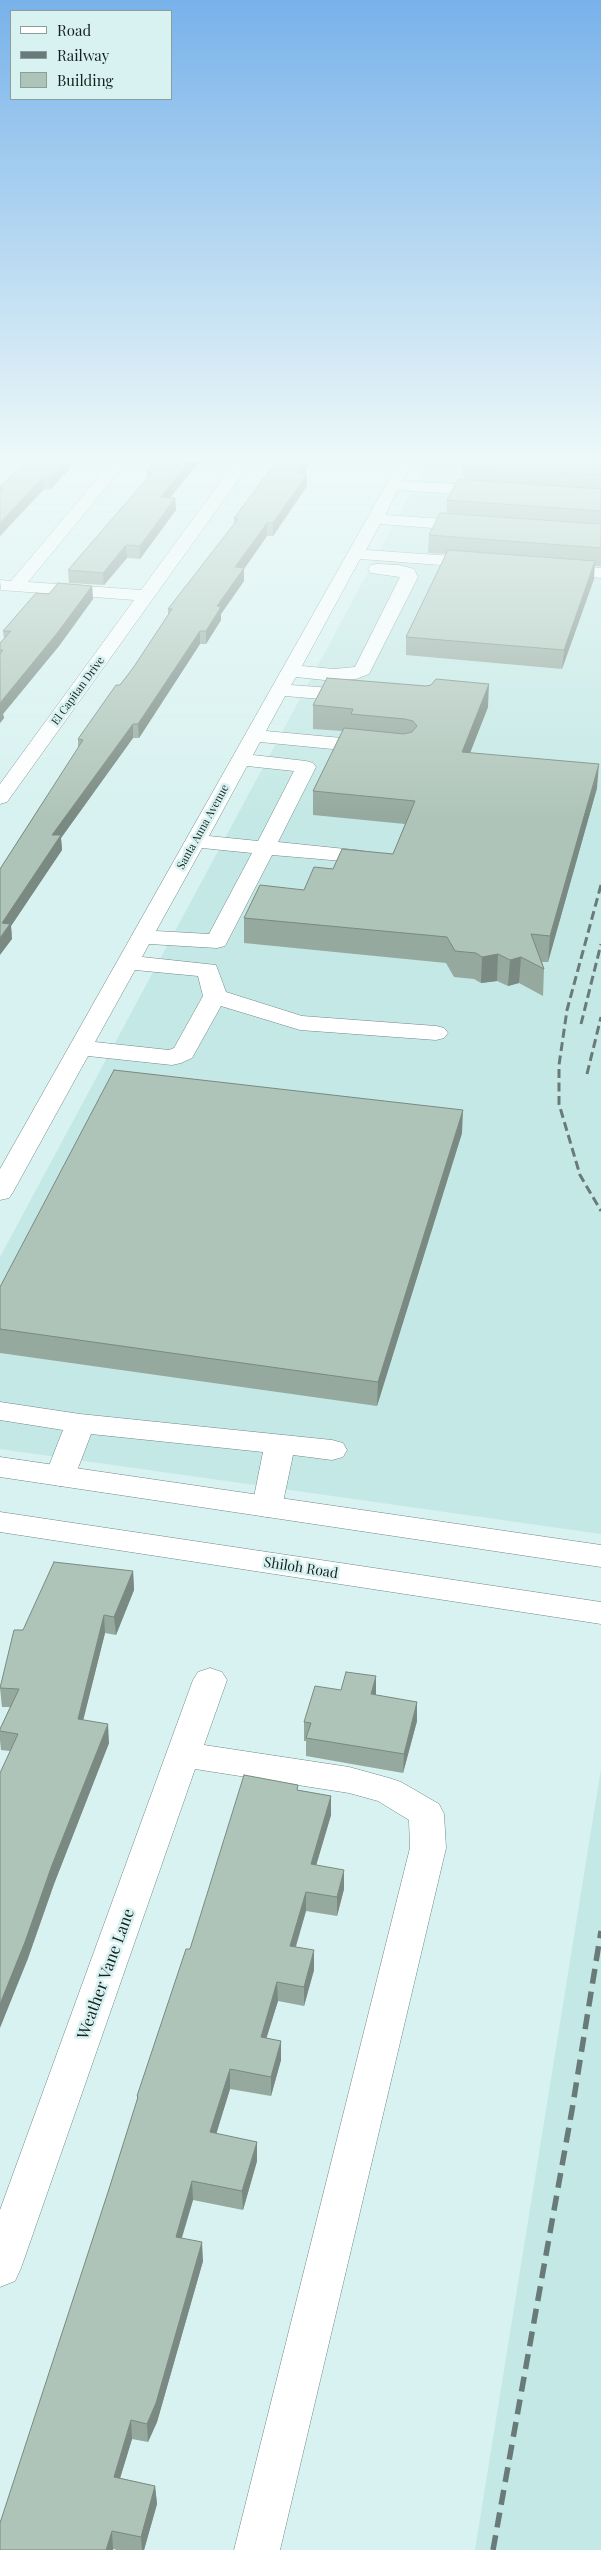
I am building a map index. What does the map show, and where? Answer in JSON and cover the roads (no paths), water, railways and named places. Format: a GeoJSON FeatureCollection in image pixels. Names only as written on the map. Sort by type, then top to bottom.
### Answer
{"type":"FeatureCollection","features":[{"type":"Feature","properties":{"kind":"street","name":"El Capitan Drive"},"geometry":{"type":"LineString","coordinates":[[1,794],[157,581]]}},
{"type":"Feature","properties":{"kind":"street","name":"Santa Anna Avenue"},"geometry":{"type":"LineString","coordinates":[[0,1192],[339,581]]}},
{"type":"Feature","properties":{"kind":"street"},"geometry":{"type":"LineString","coordinates":[[290,671],[334,675],[356,673],[362,670],[407,581]]}},
{"type":"Feature","properties":{"kind":"street"},"geometry":{"type":"LineString","coordinates":[[8,585],[146,596]]}},
{"type":"Feature","properties":{"kind":"street"},"geometry":{"type":"LineString","coordinates":[[279,690],[377,697]]}},
{"type":"Feature","properties":{"kind":"street"},"geometry":{"type":"LineString","coordinates":[[254,736],[394,749]]}},
{"type":"Feature","properties":{"kind":"street"},"geometry":{"type":"LineString","coordinates":[[141,936],[217,941],[306,767],[240,759]]}},
{"type":"Feature","properties":{"kind":"street"},"geometry":{"type":"LineString","coordinates":[[195,841],[265,846],[355,856]]}},
{"type":"Feature","properties":{"kind":"street"},"geometry":{"type":"LineString","coordinates":[[80,1048],[172,1058],[183,1053],[215,996],[208,970],[127,962]]}},
{"type":"Feature","properties":{"kind":"street"},"geometry":{"type":"LineString","coordinates":[[215,996],[300,1023],[436,1033]]}},
{"type":"Feature","properties":{"kind":"street"},"geometry":{"type":"LineString","coordinates":[[0,1411],[80,1423],[332,1450]]}},
{"type":"Feature","properties":{"kind":"street"},"geometry":{"type":"LineString","coordinates":[[60,1476],[80,1423]]}},
{"type":"Feature","properties":{"kind":"street"},"geometry":{"type":"LineString","coordinates":[[266,1507],[280,1445]]}},
{"type":"Feature","properties":{"kind":"street"},"geometry":{"type":"LineString","coordinates":[[0,1468],[601,1556]]}},
{"type":"Feature","properties":{"kind":"street","name":"Shiloh Road"},"geometry":{"type":"LineString","coordinates":[[0,1522],[601,1613]]}},
{"type":"Feature","properties":{"kind":"street","name":"Weather Vane Lane"},"geometry":{"type":"LineString","coordinates":[[0,2268],[210,1680]]}},
{"type":"Feature","properties":{"kind":"street"},"geometry":{"type":"LineString","coordinates":[[184,1755],[349,1780],[389,1791],[426,1814],[428,1848],[257,2550]]}},
{"type":"Feature","properties":{"kind":"railway"},"geometry":{"type":"LineString","coordinates":[[601,885],[567,1010],[559,1065],[559,1104],[580,1175],[601,1211]]}},
{"type":"Feature","properties":{"kind":"railway"},"geometry":{"type":"LineString","coordinates":[[581,1024],[601,944]]}},
{"type":"Feature","properties":{"kind":"railway"},"geometry":{"type":"LineString","coordinates":[[587,1074],[601,1017]]}},
{"type":"Feature","properties":{"kind":"railway"},"geometry":{"type":"LineString","coordinates":[[493,2550],[572,2110],[601,1931]]}}]}
